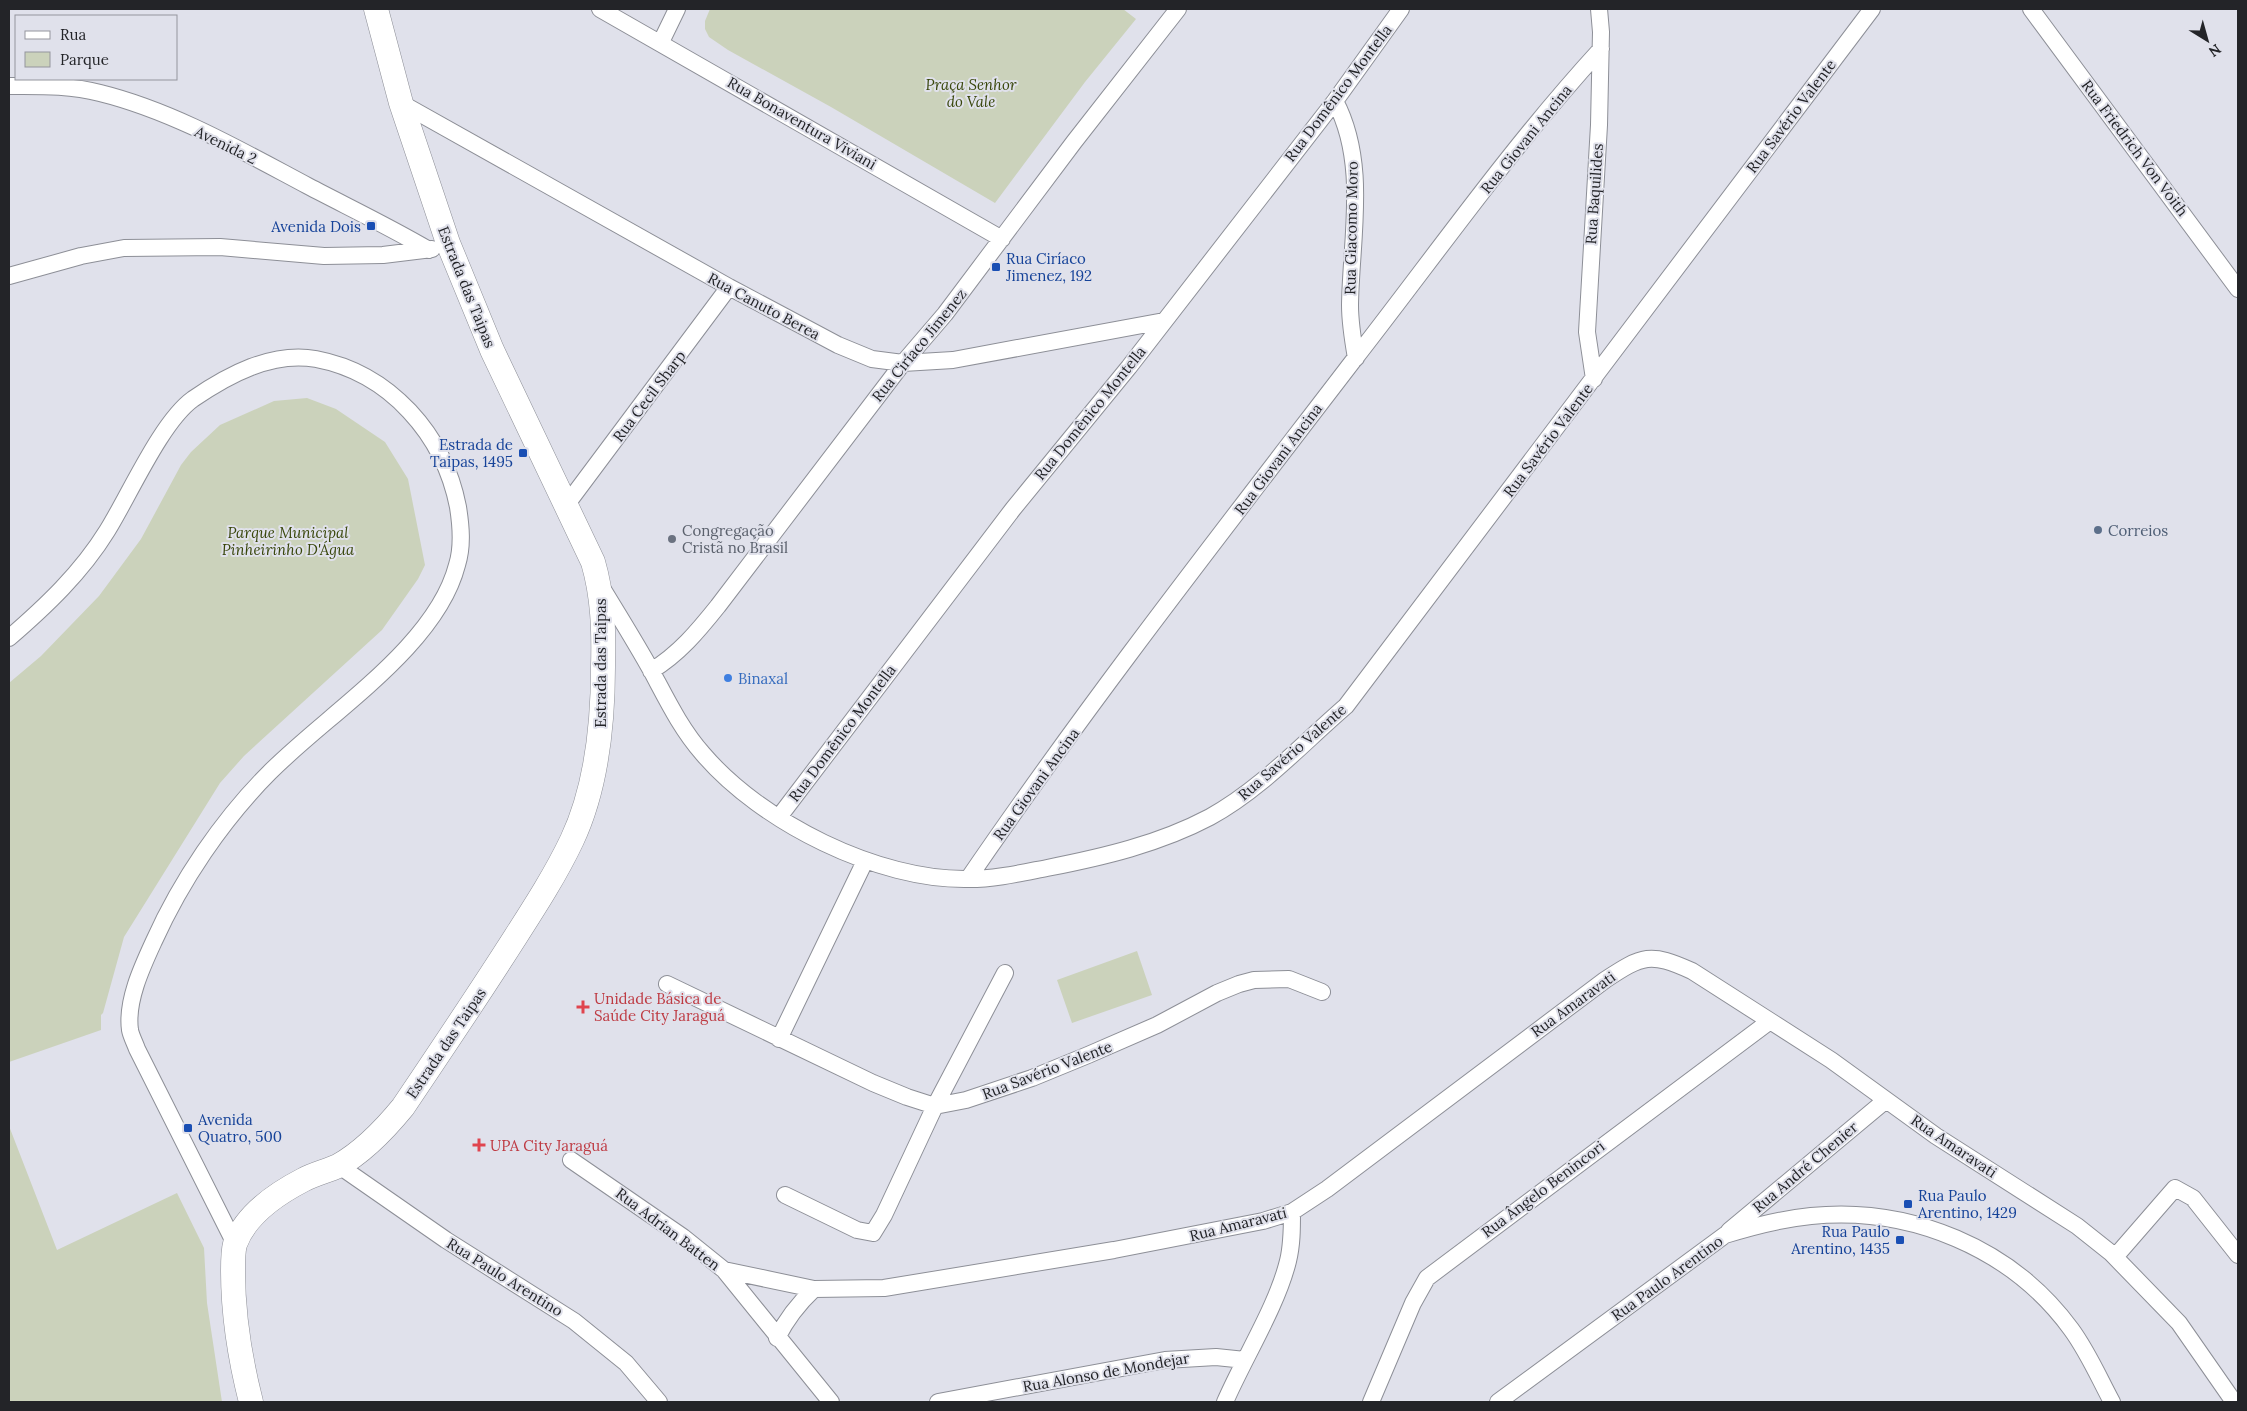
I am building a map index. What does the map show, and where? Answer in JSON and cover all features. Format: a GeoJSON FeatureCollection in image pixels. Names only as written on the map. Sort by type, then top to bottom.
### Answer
{"type":"FeatureCollection","features":[{"type":"Feature","properties":{"kind":"main road","name":"Estrada das Taipas"},"geometry":{"type":"LineString","coordinates":[[235,1244],[256,1211],[279,1193],[304,1179],[338,1165],[362,1150],[390,1123],[403,1107],[517,934],[573,839],[588,797],[600,739],[604,664],[600,586],[587,546],[568,504],[439,246],[376,9]]}},
{"type":"Feature","properties":{"kind":"main road"},"geometry":{"type":"LineString","coordinates":[[235,1244],[233,1299],[244,1374],[251,1402]]}},
{"type":"Feature","properties":{"kind":"street","name":"Rua Bonaventura Viviani"},"geometry":{"type":"LineString","coordinates":[[600,9],[661,42],[1002,239]]}},
{"type":"Feature","properties":{"kind":"street"},"geometry":{"type":"LineString","coordinates":[[661,42],[678,9]]}},
{"type":"Feature","properties":{"kind":"street","name":"Rua Ciríaco Jimenez"},"geometry":{"type":"LineString","coordinates":[[652,672],[668,661],[701,628],[903,363],[945,314],[1090,120],[1178,9]]}},
{"type":"Feature","properties":{"kind":"street","name":"Rua Domênico Montella"},"geometry":{"type":"LineString","coordinates":[[779,817],[1013,509],[1129,367],[1335,101],[1401,9]]}},
{"type":"Feature","properties":{"kind":"street","name":"Rua Baquilides"},"geometry":{"type":"LineString","coordinates":[[1594,379],[1587,332],[1601,49],[1599,9]]}},
{"type":"Feature","properties":{"kind":"street","name":"Rua Savério Valente"},"geometry":{"type":"LineString","coordinates":[[600,586],[652,672],[669,705],[688,736],[704,756],[729,780],[779,817],[809,835],[865,861],[898,871],[968,879],[1038,870],[1113,854],[1181,831],[1211,816],[1268,776],[1346,706],[1872,9]]}},
{"type":"Feature","properties":{"kind":"street","name":"Rua Friedrich Von Voith"},"geometry":{"type":"LineString","coordinates":[[2031,9],[2238,288]]}},
{"type":"Feature","properties":{"kind":"street","name":"Rua Giovani Ancina"},"geometry":{"type":"LineString","coordinates":[[968,879],[1014,813],[1184,583],[1538,122],[1601,49]]}},
{"type":"Feature","properties":{"kind":"street","name":"Avenida 2"},"geometry":{"type":"LineString","coordinates":[[9,86],[49,86],[98,92],[145,107],[211,136],[439,246]]}},
{"type":"Feature","properties":{"kind":"street","name":"Rua Giacomo Moro"},"geometry":{"type":"LineString","coordinates":[[1335,101],[1349,133],[1354,173],[1350,308],[1356,358]]}},
{"type":"Feature","properties":{"kind":"street","name":"Rua Canuto Berea"},"geometry":{"type":"LineString","coordinates":[[401,103],[729,287],[838,345],[872,359],[903,363],[953,360],[1164,321]]}},
{"type":"Feature","properties":{"kind":"street"},"geometry":{"type":"LineString","coordinates":[[9,276],[81,256],[124,248],[220,247],[324,256],[383,255],[439,246]]}},
{"type":"Feature","properties":{"kind":"street","name":"Rua Cecil Sharp"},"geometry":{"type":"LineString","coordinates":[[568,504],[729,287]]}},
{"type":"Feature","properties":{"kind":"street"},"geometry":{"type":"LineString","coordinates":[[9,638],[39,612],[76,575],[106,533],[166,430],[189,402],[222,380],[254,365],[282,360],[314,358],[345,368],[378,384],[403,404],[426,429],[443,457],[454,487],[462,543],[455,575],[436,614],[379,674],[269,773],[235,812],[193,869],[164,918],[136,987],[131,1010],[130,1030],[137,1049],[235,1244]]}},
{"type":"Feature","properties":{"kind":"street"},"geometry":{"type":"LineString","coordinates":[[779,1039],[865,861]]}},
{"type":"Feature","properties":{"kind":"street","name":"Rua Amaravati"},"geometry":{"type":"LineString","coordinates":[[724,1270],[814,1289],[869,1288],[923,1283],[1196,1236],[1263,1221],[1292,1212],[1334,1184],[1605,980],[1633,962],[1649,958],[1668,960],[1692,971],[1770,1021],[1936,1136],[2077,1226],[2116,1257],[2179,1323],[2234,1402]]}},
{"type":"Feature","properties":{"kind":"street"},"geometry":{"type":"LineString","coordinates":[[785,1195],[865,1232],[873,1233],[884,1215],[935,1106],[1005,973]]}},
{"type":"Feature","properties":{"kind":"street","name":"Rua Savério Valente"},"geometry":{"type":"LineString","coordinates":[[935,1106],[966,1100],[1032,1078],[1157,1025],[1217,993],[1254,980],[1289,980],[1322,992]]}},
{"type":"Feature","properties":{"kind":"street"},"geometry":{"type":"LineString","coordinates":[[667,984],[873,1083],[935,1106]]}},
{"type":"Feature","properties":{"kind":"street","name":"Rua Ângelo Benincori"},"geometry":{"type":"LineString","coordinates":[[1371,1402],[1418,1290],[1426,1278],[1770,1021]]}},
{"type":"Feature","properties":{"kind":"street","name":"Rua André Chenier"},"geometry":{"type":"LineString","coordinates":[[1725,1235],[1886,1100]]}},
{"type":"Feature","properties":{"kind":"street","name":"Rua Adrian Batten"},"geometry":{"type":"LineString","coordinates":[[571,1160],[676,1232],[724,1270],[777,1338],[831,1402]]}},
{"type":"Feature","properties":{"kind":"street","name":"Rua Paulo Arentino"},"geometry":{"type":"LineString","coordinates":[[338,1165],[446,1240],[574,1321],[626,1363],[659,1402]]}},
{"type":"Feature","properties":{"kind":"street"},"geometry":{"type":"LineString","coordinates":[[2116,1257],[2176,1188],[2193,1198],[2238,1255]]}},
{"type":"Feature","properties":{"kind":"street"},"geometry":{"type":"LineString","coordinates":[[1225,1402],[1288,1262],[1292,1237],[1292,1212]]}},
{"type":"Feature","properties":{"kind":"street","name":"Rua Paulo Arentino"},"geometry":{"type":"LineString","coordinates":[[1498,1402],[1725,1235],[1765,1223],[1812,1216],[1848,1215],[1911,1222],[1961,1239],[1999,1260],[2038,1292],[2071,1328],[2088,1354],[2112,1402]]}},
{"type":"Feature","properties":{"kind":"street"},"geometry":{"type":"LineString","coordinates":[[777,1338],[786,1320],[798,1304],[814,1289]]}},
{"type":"Feature","properties":{"kind":"street","name":"Rua Alonso de Mondejar"},"geometry":{"type":"LineString","coordinates":[[938,1402],[1165,1360],[1216,1357],[1245,1360]]}},
{"type":"Feature","properties":{"kind":"green space","name":"Praça Senhor do Vale"},"geometry":{"type":"Polygon","coordinates":[[[710,9],[1123,9],[1136,19],[1085,82],[995,203],[831,107],[728,50],[709,37],[705,29],[705,21],[710,9]]]}},
{"type":"Feature","properties":{"kind":"green space","name":"Parque Municipal Pinheirinho D'Água"},"geometry":{"type":"Polygon","coordinates":[[[307,398],[336,409],[385,442],[408,479],[425,565],[418,579],[382,630],[244,756],[220,783],[124,937],[101,1015],[101,1030],[9,1062],[9,683],[41,656],[99,596],[141,539],[181,465],[191,452],[220,425],[274,401],[307,398]]]}},
{"type":"Feature","properties":{"kind":"green space"},"geometry":{"type":"Polygon","coordinates":[[[1137,951],[1152,995],[1072,1023],[1057,980],[1137,951]]]}},
{"type":"Feature","properties":{"kind":"green space"},"geometry":{"type":"Polygon","coordinates":[[[9,1126],[57,1250],[177,1193],[204,1248],[207,1303],[222,1402],[9,1402],[9,1126]]]}},
{"type":"Feature","properties":{"kind":"place","name":"Avenida Dois"},"geometry":{"type":"Point","coordinates":[371,226]}},
{"type":"Feature","properties":{"kind":"place","name":"Rua Ciríaco Jimenez, 192"},"geometry":{"type":"Point","coordinates":[996,267]}},
{"type":"Feature","properties":{"kind":"place","name":"Estrada de Taipas, 1495"},"geometry":{"type":"Point","coordinates":[523,453]}},
{"type":"Feature","properties":{"kind":"place","name":"Correios"},"geometry":{"type":"Point","coordinates":[2098,530]}},
{"type":"Feature","properties":{"kind":"place","name":"Congregação Cristã no Brasil"},"geometry":{"type":"Point","coordinates":[672,539]}},
{"type":"Feature","properties":{"kind":"place","name":"Binaxal"},"geometry":{"type":"Point","coordinates":[728,678]}},
{"type":"Feature","properties":{"kind":"place","name":"Unidade Básica de Saúde City Jaraguá"},"geometry":{"type":"Point","coordinates":[583,1007]}},
{"type":"Feature","properties":{"kind":"place","name":"Avenida Quatro, 500"},"geometry":{"type":"Point","coordinates":[188,1128]}},
{"type":"Feature","properties":{"kind":"place","name":"UPA City Jaraguá"},"geometry":{"type":"Point","coordinates":[479,1145]}},
{"type":"Feature","properties":{"kind":"place","name":"Rua Paulo Arentino, 1429"},"geometry":{"type":"Point","coordinates":[1908,1204]}},
{"type":"Feature","properties":{"kind":"place","name":"Rua Paulo Arentino, 1435"},"geometry":{"type":"Point","coordinates":[1900,1240]}}]}
